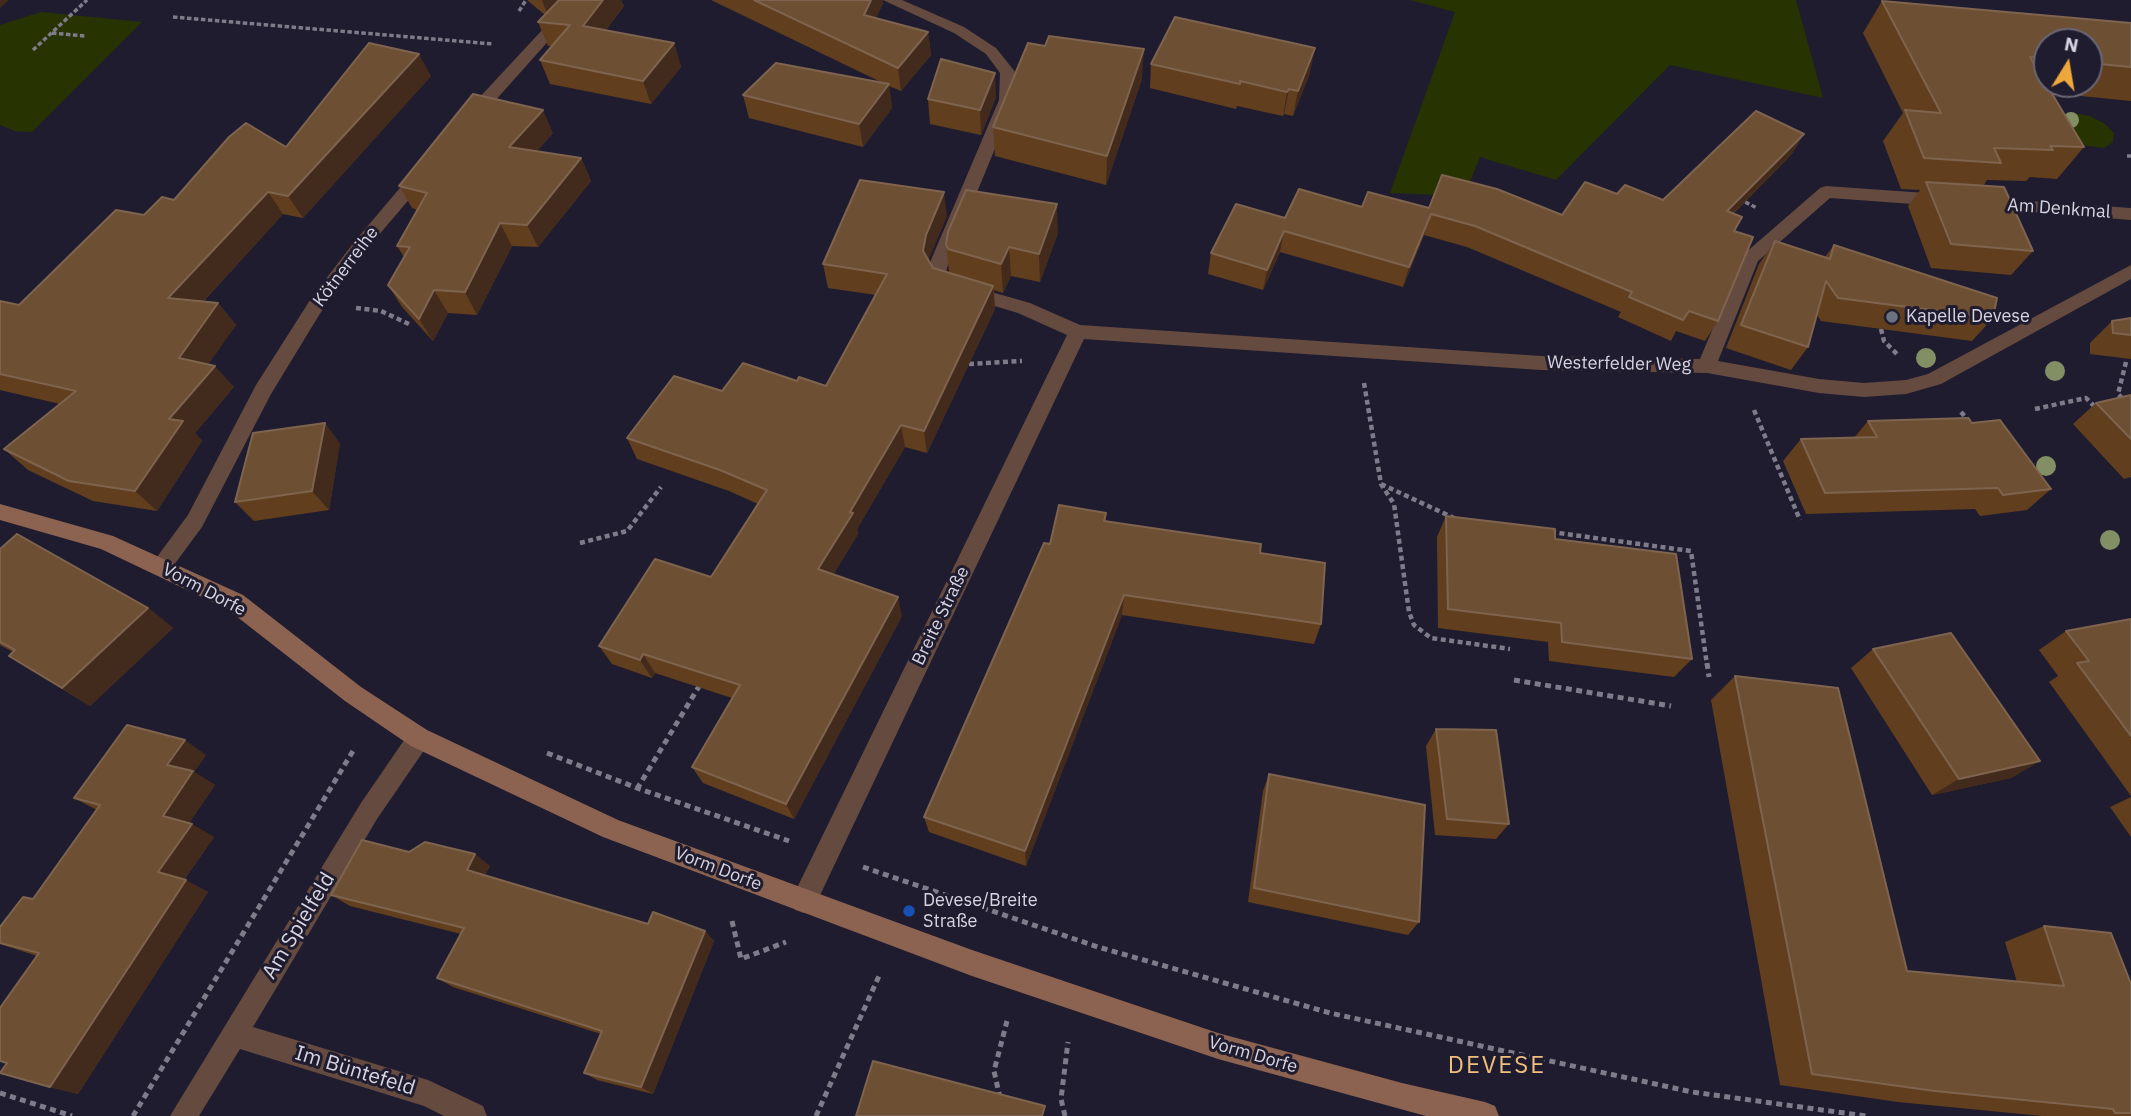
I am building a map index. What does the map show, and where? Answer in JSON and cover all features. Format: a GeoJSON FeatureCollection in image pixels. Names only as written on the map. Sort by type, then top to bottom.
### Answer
{"type":"FeatureCollection","features":[{"type":"Feature","properties":{"kind":"main road","name":"Vorm Dorfe"},"geometry":{"type":"LineString","coordinates":[[0,512],[106,542],[235,602],[353,694],[419,738],[612,829],[972,962],[1219,1046],[1402,1097],[1485,1116]]}},
{"type":"Feature","properties":{"kind":"street"},"geometry":{"type":"LineString","coordinates":[[464,126],[578,0]]}},
{"type":"Feature","properties":{"kind":"street"},"geometry":{"type":"LineString","coordinates":[[890,0],[959,30],[991,51],[1008,72],[1007,100],[958,212],[937,273],[943,284],[1024,308],[1078,332]]}},
{"type":"Feature","properties":{"kind":"street","name":"Kötnerreihe"},"geometry":{"type":"LineString","coordinates":[[161,567],[195,521],[263,390],[318,302],[436,156]]}},
{"type":"Feature","properties":{"kind":"street","name":"Am Denkmal"},"geometry":{"type":"LineString","coordinates":[[1707,366],[1750,258],[1826,192],[2131,214]]}},
{"type":"Feature","properties":{"kind":"street","name":"Westerfelder Weg"},"geometry":{"type":"LineString","coordinates":[[1078,332],[1541,363],[1707,366],[1864,390],[1906,387],[1934,379],[2131,271]]}},
{"type":"Feature","properties":{"kind":"street","name":"Breite Straße"},"geometry":{"type":"LineString","coordinates":[[804,901],[1078,332]]}},
{"type":"Feature","properties":{"kind":"street","name":"Am Spielfeld"},"geometry":{"type":"LineString","coordinates":[[184,1116],[369,811],[419,738]]}},
{"type":"Feature","properties":{"kind":"street","name":"Im Büntefeld"},"geometry":{"type":"LineString","coordinates":[[234,1034],[428,1094],[473,1116]]}},
{"type":"Feature","properties":{"kind":"path"},"geometry":{"type":"LineString","coordinates":[[33,50],[87,0]]}},
{"type":"Feature","properties":{"kind":"path"},"geometry":{"type":"LineString","coordinates":[[173,17],[502,45]]}},
{"type":"Feature","properties":{"kind":"path"},"geometry":{"type":"LineString","coordinates":[[52,33],[85,36]]}},
{"type":"Feature","properties":{"kind":"path"},"geometry":{"type":"LineString","coordinates":[[1730,195],[1762,211]]}},
{"type":"Feature","properties":{"kind":"path"},"geometry":{"type":"LineString","coordinates":[[318,302],[381,311],[411,325]]}},
{"type":"Feature","properties":{"kind":"path"},"geometry":{"type":"LineString","coordinates":[[969,364],[1022,361]]}},
{"type":"Feature","properties":{"kind":"path"},"geometry":{"type":"LineString","coordinates":[[2126,362],[2118,394],[2131,407]]}},
{"type":"Feature","properties":{"kind":"path"},"geometry":{"type":"LineString","coordinates":[[1362,371],[1381,484],[1394,504],[1409,612],[1414,625],[1431,638],[1510,649]]}},
{"type":"Feature","properties":{"kind":"path"},"geometry":{"type":"LineString","coordinates":[[2035,409],[2086,398],[2104,417]]}},
{"type":"Feature","properties":{"kind":"path"},"geometry":{"type":"LineString","coordinates":[[1753,408],[1800,520]]}},
{"type":"Feature","properties":{"kind":"path"},"geometry":{"type":"LineString","coordinates":[[1961,412],[1970,423]]}},
{"type":"Feature","properties":{"kind":"path"},"geometry":{"type":"LineString","coordinates":[[1381,484],[1455,518],[1468,520]]}},
{"type":"Feature","properties":{"kind":"path"},"geometry":{"type":"LineString","coordinates":[[580,543],[628,531],[661,487]]}},
{"type":"Feature","properties":{"kind":"path"},"geometry":{"type":"LineString","coordinates":[[1547,531],[1691,551],[1709,677]]}},
{"type":"Feature","properties":{"kind":"path"},"geometry":{"type":"LineString","coordinates":[[612,829],[706,676]]}},
{"type":"Feature","properties":{"kind":"path"},"geometry":{"type":"LineString","coordinates":[[1514,680],[1671,706]]}},
{"type":"Feature","properties":{"kind":"path"},"geometry":{"type":"LineString","coordinates":[[133,1116],[353,751]]}},
{"type":"Feature","properties":{"kind":"path"},"geometry":{"type":"LineString","coordinates":[[543,751],[637,788],[1098,947],[1330,1013],[1692,1092],[1866,1116]]}},
{"type":"Feature","properties":{"kind":"path"},"geometry":{"type":"LineString","coordinates":[[732,921],[741,959],[786,942]]}},
{"type":"Feature","properties":{"kind":"path"},"geometry":{"type":"LineString","coordinates":[[816,1116],[879,976]]}},
{"type":"Feature","properties":{"kind":"path"},"geometry":{"type":"LineString","coordinates":[[1001,1102],[993,1071],[1007,1021]]}},
{"type":"Feature","properties":{"kind":"path"},"geometry":{"type":"LineString","coordinates":[[1065,1116],[1061,1099],[1068,1042]]}},
{"type":"Feature","properties":{"kind":"path"},"geometry":{"type":"LineString","coordinates":[[0,1093],[72,1116]]}},
{"type":"Feature","properties":{"kind":"green space"},"geometry":{"type":"Polygon","coordinates":[[[1410,0],[1796,0],[1823,98],[1670,65],[1556,180],[1480,157],[1464,196],[1390,193],[1455,12],[1410,0]]]}},
{"type":"Feature","properties":{"kind":"green space"},"geometry":{"type":"Polygon","coordinates":[[[41,12],[142,22],[32,132],[15,131],[0,125],[0,25],[41,12]]]}},
{"type":"Feature","properties":{"kind":"green space"},"geometry":{"type":"Polygon","coordinates":[[[2073,113],[2090,116],[2105,124],[2114,133],[2113,142],[2104,148],[2080,145],[2061,116],[2073,113]]]}},
{"type":"Feature","properties":{"kind":"building"},"geometry":{"type":"Polygon","coordinates":[[[559,0],[603,0],[583,26],[674,43],[643,81],[540,60],[570,25],[538,22],[559,0]]]}},
{"type":"Feature","properties":{"kind":"building"},"geometry":{"type":"Polygon","coordinates":[[[754,0],[871,0],[864,15],[928,32],[898,68],[754,0]]]}},
{"type":"Feature","properties":{"kind":"building"},"geometry":{"type":"Polygon","coordinates":[[[1882,1],[2131,23],[2131,67],[2103,64],[2103,28],[2033,28],[2033,57],[2030,57],[2033,62],[2033,98],[2055,98],[2084,147],[2050,146],[2053,150],[1994,148],[2001,163],[1924,158],[1905,110],[1941,113],[1882,1]]]}},
{"type":"Feature","properties":{"kind":"building"},"geometry":{"type":"Polygon","coordinates":[[[1175,17],[1315,48],[1298,91],[1289,89],[1287,92],[1240,81],[1240,84],[1151,64],[1175,17]]]}},
{"type":"Feature","properties":{"kind":"building"},"geometry":{"type":"Polygon","coordinates":[[[1049,36],[1144,49],[1107,156],[993,127],[1028,43],[1045,46],[1049,36]]]}},
{"type":"Feature","properties":{"kind":"building"},"geometry":{"type":"Polygon","coordinates":[[[369,43],[419,54],[288,196],[268,192],[168,298],[218,303],[179,358],[215,366],[169,419],[183,421],[135,491],[69,481],[4,449],[76,391],[0,374],[0,301],[19,305],[116,210],[144,215],[162,197],[174,200],[229,137],[246,123],[286,147],[369,43]]]}},
{"type":"Feature","properties":{"kind":"building"},"geometry":{"type":"Polygon","coordinates":[[[941,59],[995,73],[980,110],[928,99],[941,59]]]}},
{"type":"Feature","properties":{"kind":"building"},"geometry":{"type":"Polygon","coordinates":[[[776,63],[889,84],[859,124],[743,95],[776,63]]]}},
{"type":"Feature","properties":{"kind":"building"},"geometry":{"type":"Polygon","coordinates":[[[473,94],[543,110],[509,147],[581,158],[527,225],[500,223],[465,292],[434,290],[419,319],[388,285],[410,247],[397,246],[427,193],[399,186],[473,94]]]}},
{"type":"Feature","properties":{"kind":"building"},"geometry":{"type":"Polygon","coordinates":[[[1756,111],[1804,134],[1727,211],[1742,217],[1734,231],[1753,237],[1718,321],[1689,311],[1683,320],[1629,297],[1632,292],[1475,226],[1431,214],[1409,267],[1284,231],[1267,270],[1211,253],[1236,204],[1285,218],[1299,189],[1362,207],[1368,192],[1429,208],[1442,175],[1497,189],[1562,215],[1585,182],[1617,194],[1625,185],[1663,200],[1756,111]]]}},
{"type":"Feature","properties":{"kind":"building"},"geometry":{"type":"Polygon","coordinates":[[[860,180],[944,192],[926,235],[923,251],[933,268],[993,286],[924,431],[901,425],[850,512],[853,513],[818,569],[898,597],[786,804],[692,767],[740,685],[643,654],[640,660],[599,646],[655,559],[711,577],[767,490],[720,470],[627,438],[674,376],[722,391],[743,363],[797,381],[799,377],[826,386],[887,274],[823,264],[860,180]]]}},
{"type":"Feature","properties":{"kind":"building"},"geometry":{"type":"Polygon","coordinates":[[[1926,182],[2004,187],[2033,251],[1951,244],[1926,182]]]}},
{"type":"Feature","properties":{"kind":"building"},"geometry":{"type":"Polygon","coordinates":[[[966,190],[1057,204],[1039,254],[1009,247],[1001,264],[948,249],[948,232],[966,190]]]}},
{"type":"Feature","properties":{"kind":"building"},"geometry":{"type":"Polygon","coordinates":[[[1775,241],[1830,259],[1834,245],[1997,298],[1993,318],[1838,298],[1826,281],[1808,347],[1741,325],[1775,241]]]}},
{"type":"Feature","properties":{"kind":"building"},"geometry":{"type":"Polygon","coordinates":[[[2131,318],[2131,335],[2113,333],[2112,321],[2131,318]]]}},
{"type":"Feature","properties":{"kind":"building"},"geometry":{"type":"Polygon","coordinates":[[[2131,395],[2131,439],[2096,403],[2131,395]]]}},
{"type":"Feature","properties":{"kind":"building"},"geometry":{"type":"Polygon","coordinates":[[[1968,418],[1972,423],[2000,420],[2051,489],[2003,495],[1998,488],[1825,493],[1801,439],[1877,437],[1868,421],[1968,418]]]}},
{"type":"Feature","properties":{"kind":"building"},"geometry":{"type":"Polygon","coordinates":[[[325,423],[312,491],[235,502],[253,433],[325,423]]]}},
{"type":"Feature","properties":{"kind":"building"},"geometry":{"type":"Polygon","coordinates":[[[1059,505],[1106,513],[1104,521],[1261,544],[1260,553],[1325,563],[1321,624],[1124,595],[1025,851],[924,817],[1044,543],[1050,544],[1059,505]]]}},
{"type":"Feature","properties":{"kind":"building"},"geometry":{"type":"Polygon","coordinates":[[[1446,516],[1555,529],[1555,539],[1676,554],[1692,659],[1562,642],[1561,623],[1448,609],[1446,516]]]}},
{"type":"Feature","properties":{"kind":"building"},"geometry":{"type":"Polygon","coordinates":[[[17,534],[148,608],[62,688],[9,656],[15,650],[0,642],[0,549],[17,534]]]}},
{"type":"Feature","properties":{"kind":"building"},"geometry":{"type":"Polygon","coordinates":[[[2131,619],[2131,736],[2077,663],[2089,661],[2066,631],[2131,619]]]}},
{"type":"Feature","properties":{"kind":"building"},"geometry":{"type":"Polygon","coordinates":[[[1951,633],[2040,761],[1959,779],[1873,649],[1951,633]]]}},
{"type":"Feature","properties":{"kind":"building"},"geometry":{"type":"Polygon","coordinates":[[[1735,676],[1838,688],[1907,971],[2064,986],[2044,926],[2111,933],[2131,984],[2131,1113],[1812,1074],[1735,676]]]}},
{"type":"Feature","properties":{"kind":"building"},"geometry":{"type":"Polygon","coordinates":[[[127,725],[185,740],[167,765],[193,771],[163,816],[192,824],[158,872],[186,880],[50,1087],[0,1073],[7,1063],[0,1061],[0,1008],[39,953],[0,943],[0,927],[23,897],[33,899],[100,805],[74,798],[127,725]]]}},
{"type":"Feature","properties":{"kind":"building"},"geometry":{"type":"Polygon","coordinates":[[[1436,729],[1496,730],[1509,824],[1447,819],[1436,729]]]}},
{"type":"Feature","properties":{"kind":"building"},"geometry":{"type":"Polygon","coordinates":[[[1269,774],[1425,805],[1419,922],[1254,888],[1269,774]]]}},
{"type":"Feature","properties":{"kind":"building"},"geometry":{"type":"Polygon","coordinates":[[[362,840],[409,852],[425,842],[475,854],[467,870],[648,924],[653,912],[705,931],[641,1087],[584,1073],[602,1031],[437,978],[464,928],[331,895],[362,840]]]}},
{"type":"Feature","properties":{"kind":"building"},"geometry":{"type":"Polygon","coordinates":[[[873,1061],[1045,1106],[1042,1116],[856,1116],[873,1061]]]}},
{"type":"Feature","properties":{"kind":"place","name":"Kapelle Devese"},"geometry":{"type":"Point","coordinates":[1892,317]}},
{"type":"Feature","properties":{"kind":"place","name":"Devese/Breite Straße"},"geometry":{"type":"Point","coordinates":[909,911]}},
{"type":"Feature","properties":{"kind":"district","name":"DEVESE"},"geometry":{"type":"Point","coordinates":[1497,1066]}}]}
